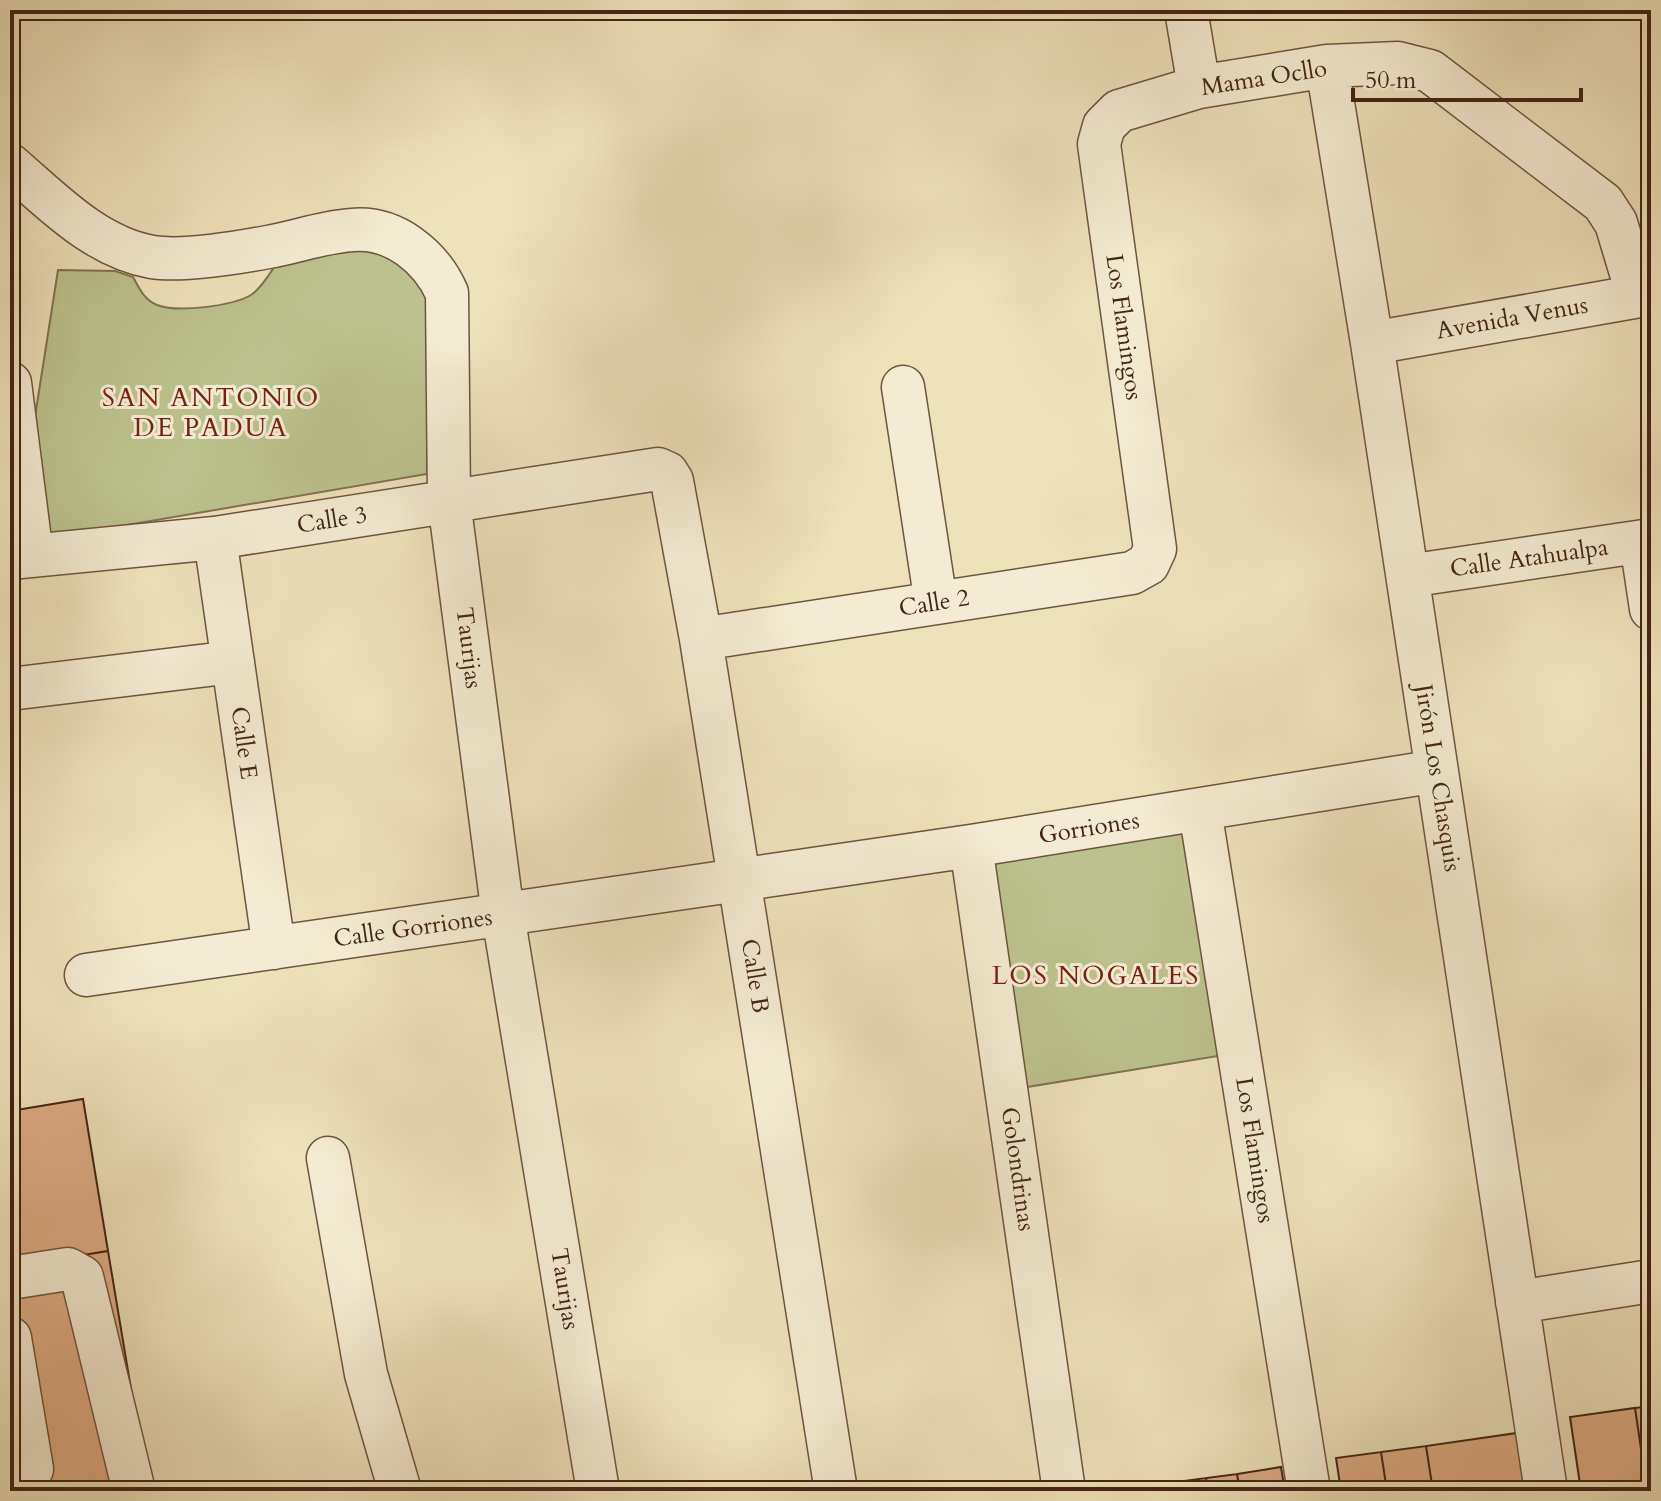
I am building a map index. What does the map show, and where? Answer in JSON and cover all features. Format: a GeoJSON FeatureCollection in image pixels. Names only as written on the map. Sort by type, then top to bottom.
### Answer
{"type":"FeatureCollection","features":[{"type":"Feature","properties":{"kind":"street"},"geometry":{"type":"LineString","coordinates":[[1186,10],[1199,87]]}},
{"type":"Feature","properties":{"kind":"street","name":"Mama Ocllo"},"geometry":{"type":"LineString","coordinates":[[1119,111],[1199,87],[1327,66],[1398,63],[1430,71],[1603,203],[1616,223],[1644,295]]}},
{"type":"Feature","properties":{"kind":"street","name":"Jirón Los Chasquis"},"geometry":{"type":"LineString","coordinates":[[1327,66],[1408,576],[1546,1491]]}},
{"type":"Feature","properties":{"kind":"street","name":"Los Flamingos"},"geometry":{"type":"LineString","coordinates":[[1119,111],[1104,126],[1099,144],[1155,549]]}},
{"type":"Feature","properties":{"kind":"street","name":"Taurijas"},"geometry":{"type":"LineString","coordinates":[[10,165],[103,240],[152,257],[224,254],[355,229],[390,235],[418,252],[439,274],[447,293],[449,501],[503,915],[598,1491]]}},
{"type":"Feature","properties":{"kind":"street","name":"Avenida Venus"},"geometry":{"type":"LineString","coordinates":[[1372,343],[1644,295]]}},
{"type":"Feature","properties":{"kind":"street"},"geometry":{"type":"LineString","coordinates":[[10,383],[21,557]]}},
{"type":"Feature","properties":{"kind":"street"},"geometry":{"type":"LineString","coordinates":[[903,387],[936,603]]}},
{"type":"Feature","properties":{"kind":"street","name":"Calle 3"},"geometry":{"type":"LineString","coordinates":[[21,557],[215,538],[658,469]]}},
{"type":"Feature","properties":{"kind":"street","name":"Calle B"},"geometry":{"type":"LineString","coordinates":[[658,469],[667,473],[672,481],[701,639],[836,1491]]}},
{"type":"Feature","properties":{"kind":"street","name":"Calle E"},"geometry":{"type":"LineString","coordinates":[[215,538],[274,948]]}},
{"type":"Feature","properties":{"kind":"street"},"geometry":{"type":"LineString","coordinates":[[1646,541],[1651,609]]}},
{"type":"Feature","properties":{"kind":"street","name":"Calle Atahualpa"},"geometry":{"type":"LineString","coordinates":[[1408,576],[1646,541]]}},
{"type":"Feature","properties":{"kind":"street","name":"Calle 2"},"geometry":{"type":"LineString","coordinates":[[701,639],[1132,573],[1148,564],[1155,549]]}},
{"type":"Feature","properties":{"kind":"street"},"geometry":{"type":"LineString","coordinates":[[10,689],[233,662]]}},
{"type":"Feature","properties":{"kind":"street","name":"Gorriones"},"geometry":{"type":"LineString","coordinates":[[740,881],[1437,771]]}},
{"type":"Feature","properties":{"kind":"street","name":"Los Flamingos"},"geometry":{"type":"LineString","coordinates":[[1200,810],[1309,1491]]}},
{"type":"Feature","properties":{"kind":"street","name":"Golondrinas"},"geometry":{"type":"LineString","coordinates":[[971,846],[1064,1491]]}},
{"type":"Feature","properties":{"kind":"street","name":"Calle Gorriones"},"geometry":{"type":"LineString","coordinates":[[86,975],[740,881]]}},
{"type":"Feature","properties":{"kind":"street"},"geometry":{"type":"LineString","coordinates":[[328,1158],[366,1374],[400,1491]]}},
{"type":"Feature","properties":{"kind":"street"},"geometry":{"type":"LineString","coordinates":[[10,1278],[68,1269],[82,1277],[134,1491]]}},
{"type":"Feature","properties":{"kind":"street"},"geometry":{"type":"LineString","coordinates":[[1517,1302],[1651,1281]]}},
{"type":"Feature","properties":{"kind":"street"},"geometry":{"type":"LineString","coordinates":[[10,1338],[32,1469]]}},
{"type":"Feature","properties":{"kind":"green space"},"geometry":{"type":"Polygon","coordinates":[[[350,247],[370,251],[402,264],[426,287],[429,305],[427,474],[15,544],[58,270],[115,271],[133,277],[142,293],[157,305],[205,307],[251,295],[279,260],[350,247]]]}},
{"type":"Feature","properties":{"kind":"green space"},"geometry":{"type":"Polygon","coordinates":[[[1187,830],[1224,1055],[1027,1087],[991,861],[1187,830]]]}},
{"type":"Feature","properties":{"kind":"building"},"geometry":{"type":"Polygon","coordinates":[[[83,1099],[108,1251],[10,1267],[10,1111],[83,1099]]]}},
{"type":"Feature","properties":{"kind":"building"},"geometry":{"type":"Polygon","coordinates":[[[108,1251],[148,1491],[10,1491],[10,1267],[108,1251]]]}},
{"type":"Feature","properties":{"kind":"building"},"geometry":{"type":"Polygon","coordinates":[[[1651,1406],[1651,1490],[1647,1490],[1635,1408],[1651,1406]]]}},
{"type":"Feature","properties":{"kind":"building"},"geometry":{"type":"Polygon","coordinates":[[[1635,1408],[1647,1490],[1581,1491],[1570,1417],[1635,1408]]]}},
{"type":"Feature","properties":{"kind":"building"},"geometry":{"type":"Polygon","coordinates":[[[1517,1433],[1527,1491],[1433,1491],[1426,1446],[1517,1433]]]}},
{"type":"Feature","properties":{"kind":"building"},"geometry":{"type":"Polygon","coordinates":[[[1426,1446],[1433,1491],[1387,1491],[1381,1452],[1426,1446]]]}},
{"type":"Feature","properties":{"kind":"building"},"geometry":{"type":"Polygon","coordinates":[[[1381,1452],[1387,1491],[1341,1491],[1336,1458],[1381,1452]]]}},
{"type":"Feature","properties":{"kind":"building"},"geometry":{"type":"Polygon","coordinates":[[[1281,1467],[1285,1491],[1240,1491],[1237,1474],[1281,1467]]]}},
{"type":"Feature","properties":{"kind":"building"},"geometry":{"type":"Polygon","coordinates":[[[1237,1474],[1240,1491],[1208,1491],[1206,1478],[1237,1474]]]}},
{"type":"Feature","properties":{"kind":"building"},"geometry":{"type":"Polygon","coordinates":[[[1206,1478],[1208,1491],[1177,1491],[1176,1482],[1206,1478]]]}},
{"type":"Feature","properties":{"kind":"building"},"geometry":{"type":"Polygon","coordinates":[[[1176,1482],[1177,1491],[1144,1491],[1144,1486],[1176,1482]]]}},
{"type":"Feature","properties":{"kind":"district","name":"SAN ANTONIO DE PADUA"},"geometry":{"type":"Point","coordinates":[211,412]}},
{"type":"Feature","properties":{"kind":"district","name":"LOS NOGALES"},"geometry":{"type":"Point","coordinates":[1096,975]}}]}
